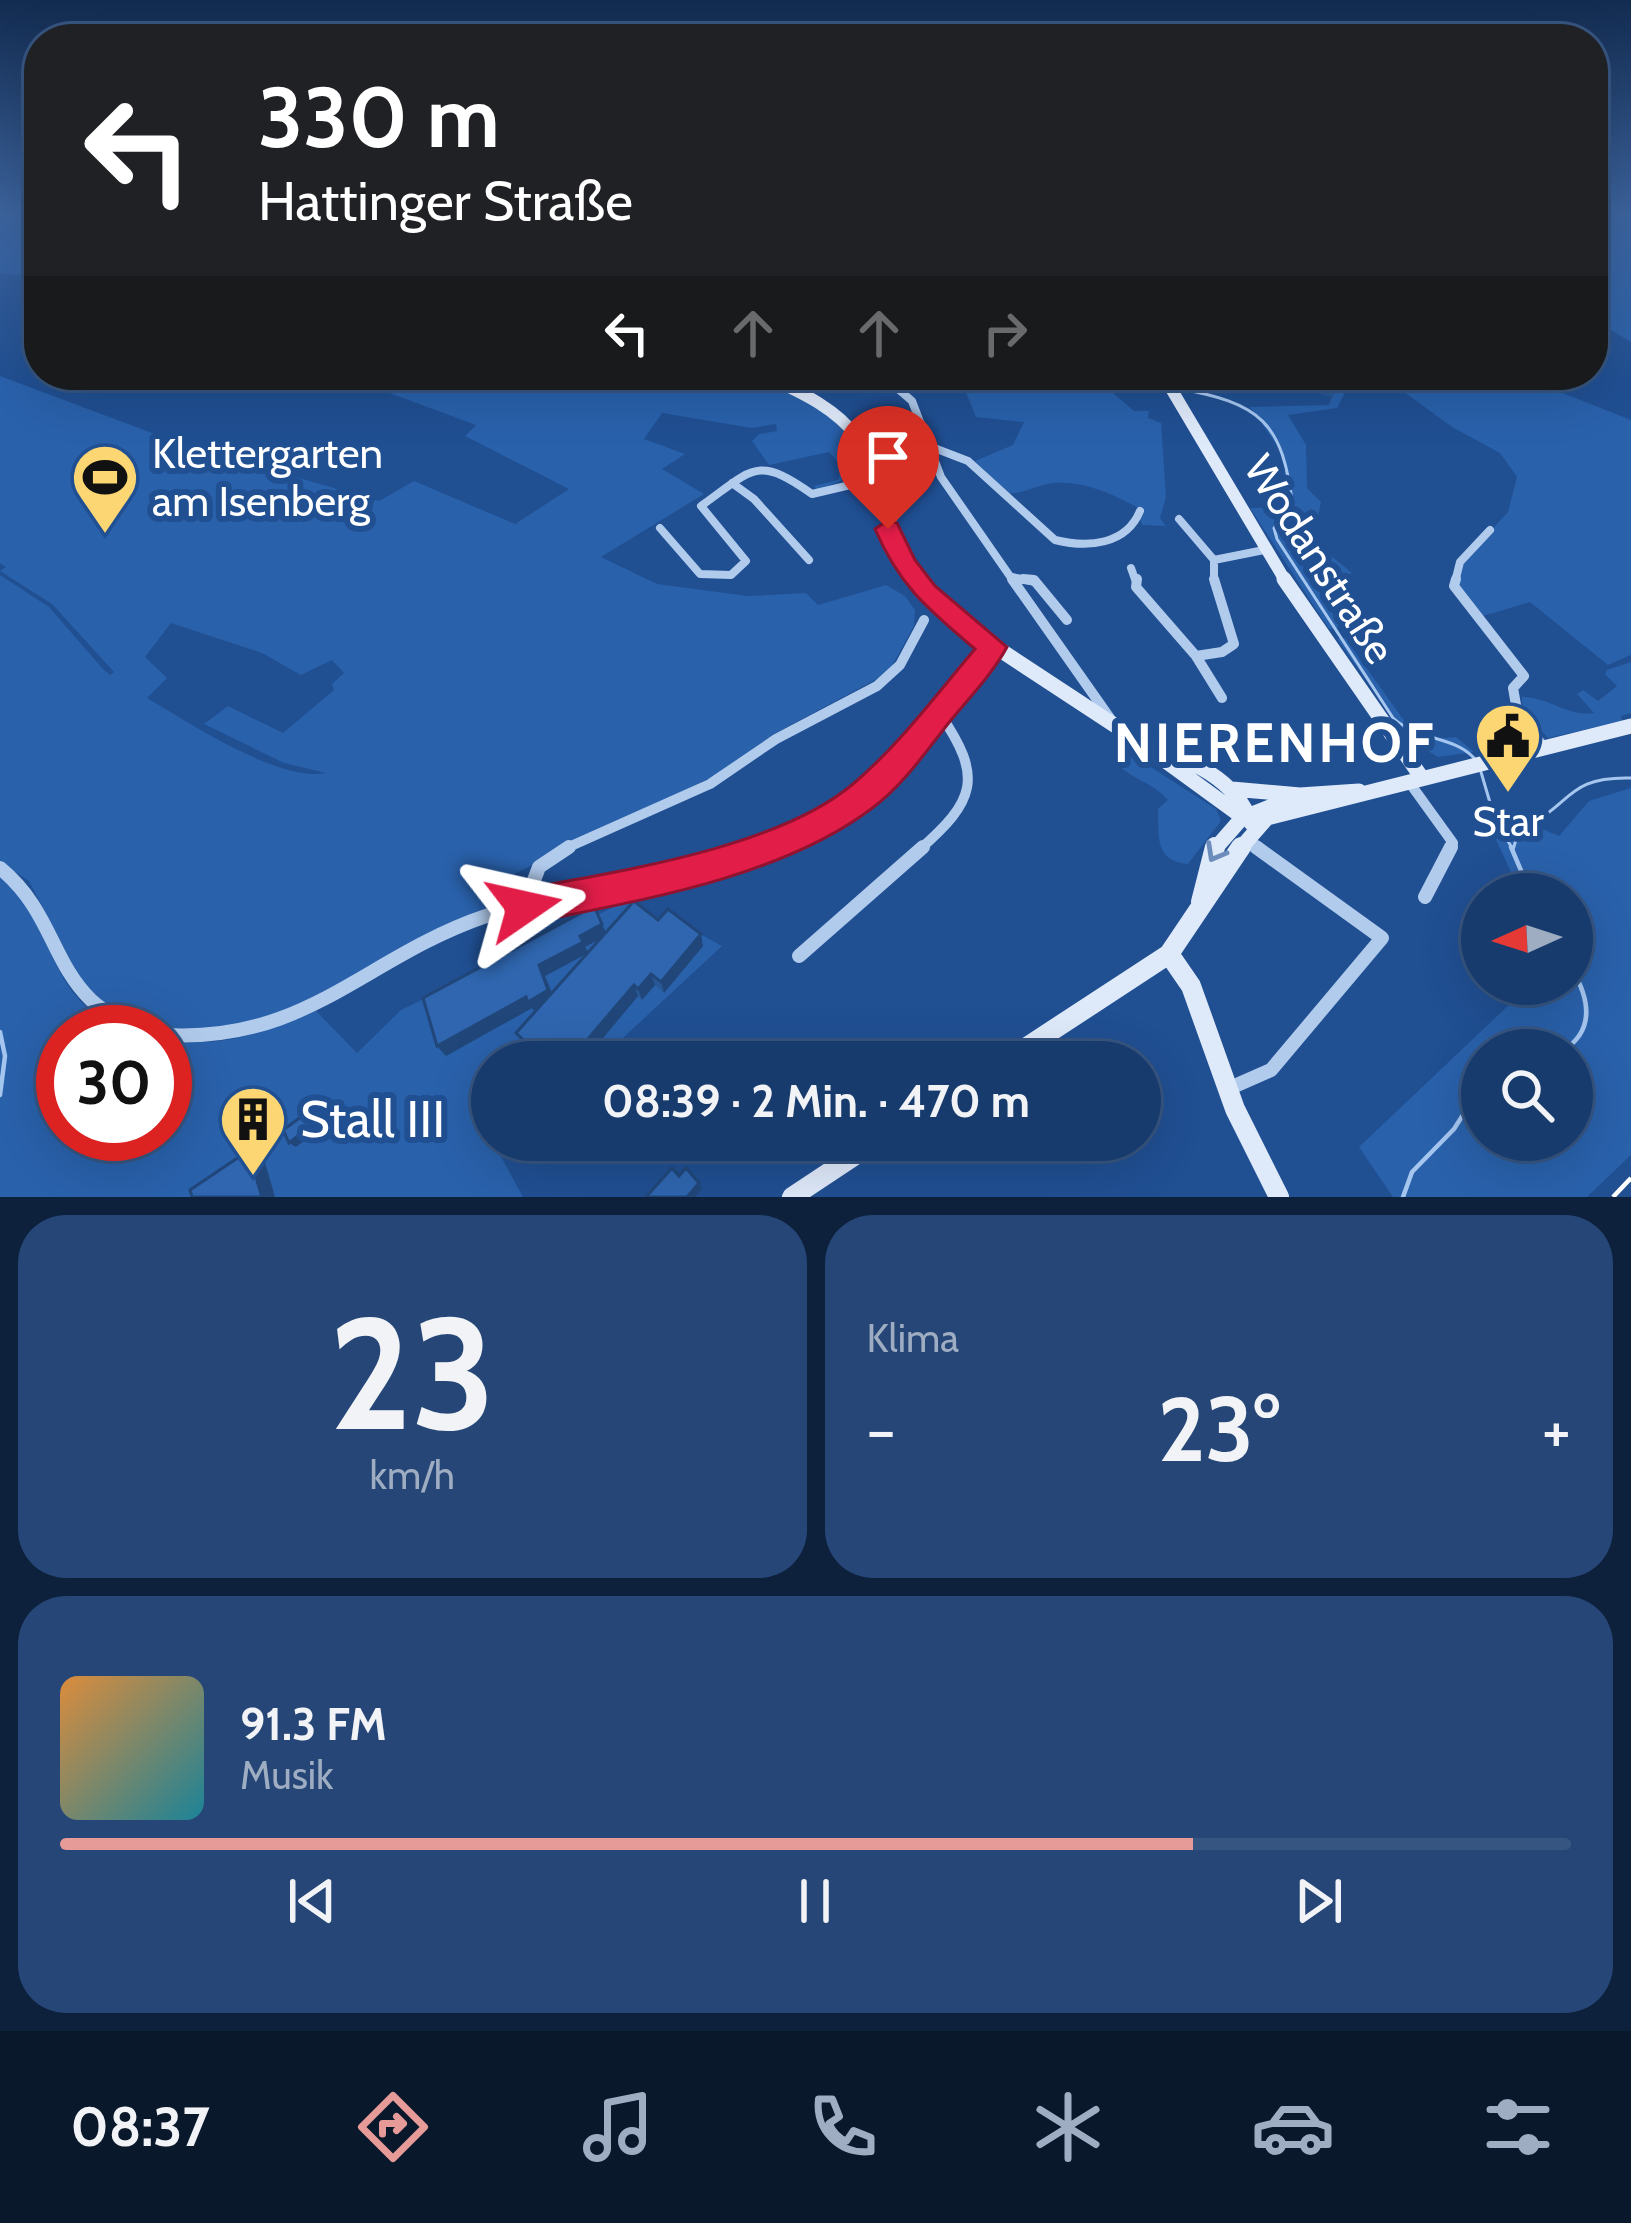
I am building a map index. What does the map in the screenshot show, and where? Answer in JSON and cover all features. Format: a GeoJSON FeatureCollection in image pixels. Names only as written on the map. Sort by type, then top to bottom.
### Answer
{"type":"FeatureCollection","features":[{"type":"Feature","properties":{"kind":"main road"},"geometry":{"type":"LineString","coordinates":[[799,390],[844,422],[865,449],[891,539],[908,571],[950,617],[1250,821],[1631,726]]}},
{"type":"Feature","properties":{"kind":"main road","name":"Wodanstraße"},"geometry":{"type":"LineString","coordinates":[[1174,390],[1264,550],[1415,780]]}},
{"type":"Feature","properties":{"kind":"main road"},"geometry":{"type":"LineString","coordinates":[[1134,738],[1231,788],[1300,795],[1370,791]]}},
{"type":"Feature","properties":{"kind":"main road"},"geometry":{"type":"LineString","coordinates":[[1231,788],[1250,821]]}},
{"type":"Feature","properties":{"kind":"main road"},"geometry":{"type":"LineString","coordinates":[[1036,1041],[1169,954],[1250,821],[1300,795]]}},
{"type":"Feature","properties":{"kind":"main road"},"geometry":{"type":"LineString","coordinates":[[1169,954],[1191,986],[1227,1089],[1279,1197]]}},
{"type":"Feature","properties":{"kind":"main road"},"geometry":{"type":"LineString","coordinates":[[792,1197],[846,1161]]}},
{"type":"Feature","properties":{"kind":"street"},"geometry":{"type":"LineString","coordinates":[[899,390],[912,401],[940,477],[1114,725]]}},
{"type":"Feature","properties":{"kind":"street"},"geometry":{"type":"LineString","coordinates":[[929,446],[962,454],[1029,518],[1072,544],[1120,538],[1134,528],[1140,511]]}},
{"type":"Feature","properties":{"kind":"street"},"geometry":{"type":"LineString","coordinates":[[659,529],[700,574],[716,578],[740,572],[746,561],[701,508],[733,484],[762,469],[780,471],[812,494],[876,479]]}},
{"type":"Feature","properties":{"kind":"street"},"geometry":{"type":"LineString","coordinates":[[733,484],[809,560]]}},
{"type":"Feature","properties":{"kind":"street"},"geometry":{"type":"LineString","coordinates":[[1179,519],[1214,560],[1214,589],[1234,644],[1222,652],[1196,656]]}},
{"type":"Feature","properties":{"kind":"street"},"geometry":{"type":"LineString","coordinates":[[1490,530],[1460,562],[1454,586],[1524,676],[1513,688],[1514,706],[1544,747]]}},
{"type":"Feature","properties":{"kind":"street"},"geometry":{"type":"LineString","coordinates":[[1214,560],[1264,550]]}},
{"type":"Feature","properties":{"kind":"street"},"geometry":{"type":"LineString","coordinates":[[1131,568],[1137,575],[1136,587],[1196,656],[1222,698]]}},
{"type":"Feature","properties":{"kind":"street"},"geometry":{"type":"LineString","coordinates":[[1012,577],[1034,580],[1067,620]]}},
{"type":"Feature","properties":{"kind":"street"},"geometry":{"type":"LineString","coordinates":[[524,907],[539,867],[560,851],[710,784],[776,739],[890,677],[924,620]]}},
{"type":"Feature","properties":{"kind":"street"},"geometry":{"type":"LineString","coordinates":[[192,1037],[257,1030],[309,1010],[472,921],[645,883],[745,854],[807,829],[861,798],[993,647]]}},
{"type":"Feature","properties":{"kind":"street"},"geometry":{"type":"LineString","coordinates":[[800,956],[953,820],[966,803],[972,786],[970,767],[940,713]]}},
{"type":"Feature","properties":{"kind":"street"},"geometry":{"type":"LineString","coordinates":[[1415,780],[1453,843],[1425,897]]}},
{"type":"Feature","properties":{"kind":"street"},"geometry":{"type":"LineString","coordinates":[[1227,1089],[1271,1070],[1382,938],[1250,821]]}},
{"type":"Feature","properties":{"kind":"street"},"geometry":{"type":"LineString","coordinates":[[0,868],[24,884],[73,983],[92,1005]]}},
{"type":"Feature","properties":{"kind":"shaded area"},"geometry":{"type":"Polygon","coordinates":[[[0,270],[24,270],[24,276],[0,270]]]}},
{"type":"Feature","properties":{"kind":"shaded area"},"geometry":{"type":"Polygon","coordinates":[[[1608,270],[1631,270],[1631,342],[1608,328],[1608,270]]]}},
{"type":"Feature","properties":{"kind":"shaded area"},"geometry":{"type":"Polygon","coordinates":[[[0,376],[24,385],[24,390],[37,390],[184,445],[379,501],[414,481],[515,524],[569,489],[465,436],[476,425],[382,390],[783,390],[797,396],[846,434],[865,471],[817,490],[814,486],[838,480],[842,467],[829,452],[769,465],[752,441],[759,434],[777,431],[776,424],[752,428],[662,413],[644,439],[685,454],[662,469],[704,494],[601,557],[657,584],[748,596],[806,593],[818,605],[886,585],[905,596],[915,610],[914,626],[888,673],[772,735],[724,771],[510,876],[482,914],[257,1025],[192,1029],[192,1005],[100,1004],[78,975],[29,881],[0,862],[0,575],[49,607],[103,669],[110,675],[114,672],[52,604],[0,571],[6,567],[0,563],[0,376]],[[171,623],[145,657],[167,678],[147,698],[260,760],[307,774],[326,773],[284,763],[204,724],[228,706],[283,733],[334,690],[332,684],[344,673],[332,660],[301,675],[262,653],[171,623]]]}},
{"type":"Feature","properties":{"kind":"shaded area"},"geometry":{"type":"Polygon","coordinates":[[[965,390],[1110,390],[1134,411],[1149,411],[1148,418],[1161,423],[1166,497],[1160,518],[1166,526],[1142,525],[1137,507],[1086,486],[1053,483],[1005,493],[975,461],[1013,445],[1024,422],[976,417],[965,390]]]}},
{"type":"Feature","properties":{"kind":"shaded area"},"geometry":{"type":"Polygon","coordinates":[[[1335,390],[1346,390],[1337,408],[1288,415],[1306,445],[1307,488],[1321,502],[1318,517],[1306,519],[1308,528],[1352,573],[1318,589],[1339,621],[1338,628],[1329,629],[1250,508],[1287,507],[1283,454],[1250,407],[1329,405],[1335,390]]]}},
{"type":"Feature","properties":{"kind":"shaded area"},"geometry":{"type":"Polygon","coordinates":[[[1401,390],[1555,390],[1631,420],[1631,655],[1608,665],[1530,602],[1483,616],[1455,579],[1470,553],[1508,512],[1517,477],[1500,453],[1452,427],[1401,390]]]}},
{"type":"Feature","properties":{"kind":"shaded area"},"geometry":{"type":"Polygon","coordinates":[[[1345,638],[1413,733],[1432,739],[1456,737],[1474,752],[1438,757],[1408,739],[1337,639],[1345,638]]]}},
{"type":"Feature","properties":{"kind":"shaded area"},"geometry":{"type":"Polygon","coordinates":[[[1631,662],[1631,713],[1621,716],[1622,721],[1548,738],[1522,709],[1522,697],[1594,713],[1577,694],[1583,690],[1598,701],[1617,686],[1605,674],[1607,670],[1631,662]]]}},
{"type":"Feature","properties":{"kind":"shaded area"},"geometry":{"type":"Polygon","coordinates":[[[1126,751],[1216,809],[1221,821],[1188,864],[1164,852],[1158,809],[1168,800],[1115,762],[1126,751]]]}},
{"type":"Feature","properties":{"kind":"shaded area"},"geometry":{"type":"Polygon","coordinates":[[[1631,788],[1631,1155],[1587,1197],[1393,1197],[1359,1147],[1461,1050],[1461,1161],[1593,1161],[1593,1029],[1484,1029],[1509,1005],[1593,1005],[1593,873],[1511,873],[1487,820],[1493,808],[1559,836],[1589,801],[1631,788]]]}},
{"type":"Feature","properties":{"kind":"shaded area"},"geometry":{"type":"Polygon","coordinates":[[[0,875],[34,917],[65,981],[86,1005],[36,1005],[36,1161],[192,1161],[192,1042],[260,1032],[316,1011],[357,1053],[401,1010],[632,898],[648,917],[671,918],[722,946],[620,1041],[471,1041],[471,1161],[503,1161],[523,1197],[0,1197],[0,875]]]}},
{"type":"Feature","properties":{"kind":"building"},"geometry":{"type":"Polygon","coordinates":[[[634,901],[658,920],[668,909],[701,934],[661,982],[651,974],[638,989],[634,985],[586,1041],[525,1041],[516,1033],[634,901]]]}},
{"type":"Feature","properties":{"kind":"building"},"geometry":{"type":"Polygon","coordinates":[[[594,906],[602,924],[580,936],[583,942],[539,965],[548,990],[528,1002],[526,997],[437,1046],[423,998],[594,906]]]}},
{"type":"Feature","properties":{"kind":"building"},"geometry":{"type":"Polygon","coordinates":[[[316,1106],[321,1118],[289,1143],[283,1130],[316,1106]]]}},
{"type":"Feature","properties":{"kind":"building"},"geometry":{"type":"Polygon","coordinates":[[[248,1151],[262,1197],[192,1197],[190,1190],[248,1151]]]}},
{"type":"Feature","properties":{"kind":"building"},"geometry":{"type":"Polygon","coordinates":[[[672,1168],[679,1176],[686,1168],[699,1183],[687,1197],[646,1197],[672,1168]]]}},
{"type":"Feature","properties":{"kind":"waterway"},"geometry":{"type":"LineString","coordinates":[[1185,390],[1247,410],[1274,436],[1289,479],[1293,509],[1274,528],[1277,539],[1393,718],[1474,758]]}},
{"type":"Feature","properties":{"kind":"waterway"},"geometry":{"type":"LineString","coordinates":[[1481,772],[1496,823],[1511,846]]}},
{"type":"Feature","properties":{"kind":"waterway"},"geometry":{"type":"LineString","coordinates":[[1513,850],[1519,829],[1580,787],[1631,778]]}},
{"type":"Feature","properties":{"kind":"waterway"},"geometry":{"type":"LineString","coordinates":[[1511,847],[1522,873]]}},
{"type":"Feature","properties":{"kind":"waterway"},"geometry":{"type":"LineString","coordinates":[[1583,1029],[1585,1005]]}},
{"type":"Feature","properties":{"kind":"waterway"},"geometry":{"type":"LineString","coordinates":[[0,1032],[5,1056],[0,1095]]}},
{"type":"Feature","properties":{"kind":"waterway"},"geometry":{"type":"LineString","coordinates":[[1403,1197],[1412,1172],[1461,1118]]}},
{"type":"Feature","properties":{"kind":"railway"},"geometry":{"type":"LineString","coordinates":[[1613,1197],[1631,1178]]}},
{"type":"Feature","properties":{"kind":"place","name":"Klettergarten am Isenberg"},"geometry":{"type":"Point","coordinates":[105,536]}},
{"type":"Feature","properties":{"kind":"place","name":"Star"},"geometry":{"type":"Point","coordinates":[1508,795]}},
{"type":"Feature","properties":{"kind":"place","name":"Stall III"},"geometry":{"type":"Point","coordinates":[253,1178]}},
{"type":"Feature","properties":{"kind":"district","name":"NIERENHOF"},"geometry":{"type":"Point","coordinates":[1275,743]}},
{"type":"Feature","properties":{"kind":"route"},"geometry":{"type":"LineString","coordinates":[[524,907],[645,883],[745,854],[807,829],[861,798],[905,755],[993,647],[925,593],[903,564],[888,529]]}}]}
